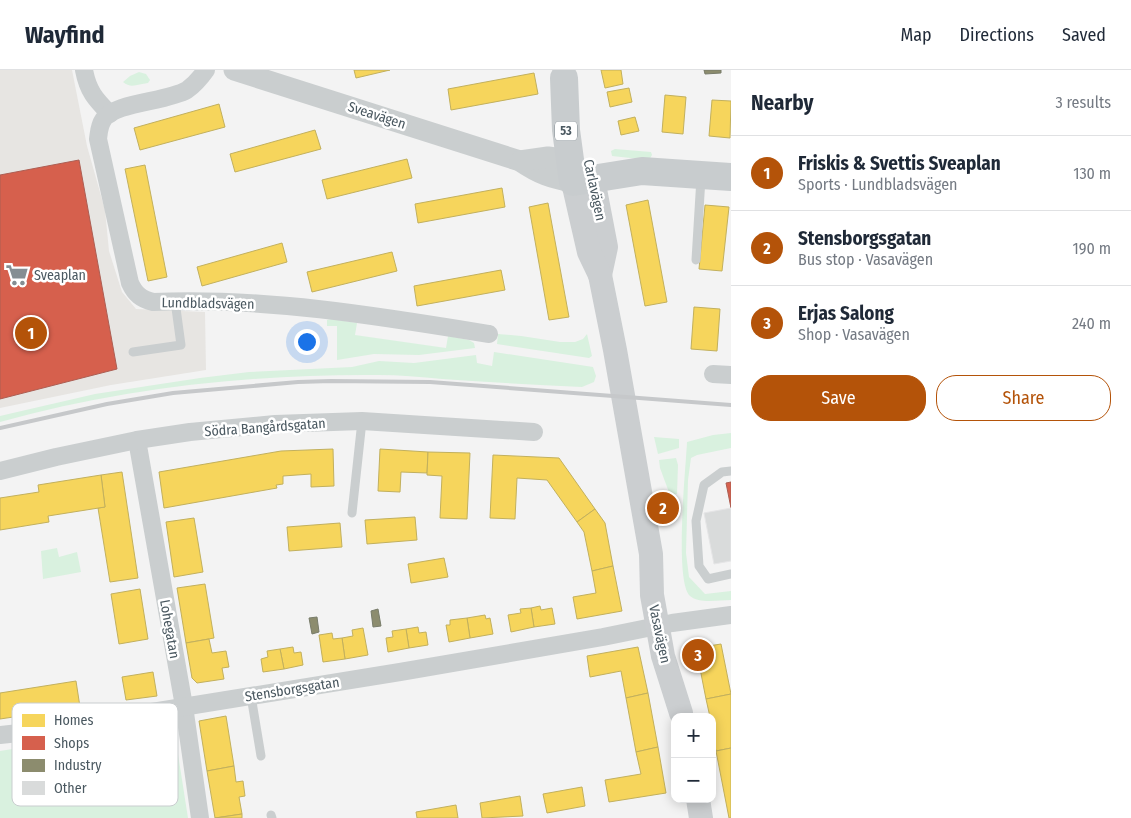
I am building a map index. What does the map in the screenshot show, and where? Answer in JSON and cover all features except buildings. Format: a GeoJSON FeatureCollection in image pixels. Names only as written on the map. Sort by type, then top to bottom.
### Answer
{"type":"FeatureCollection","features":[{"type":"Feature","properties":{"kind":"main road","name":"Carlavägen"},"geometry":{"type":"LineString","coordinates":[[564,74],[581,127],[581,170],[589,252],[600,275],[626,412]]}},
{"type":"Feature","properties":{"kind":"main road","name":"Sveavägen"},"geometry":{"type":"LineString","coordinates":[[581,170],[642,171],[731,178]]}},
{"type":"Feature","properties":{"kind":"main road","name":"Vasavägen"},"geometry":{"type":"LineString","coordinates":[[626,412],[651,554],[652,595],[665,625],[664,656],[681,713]]}},
{"type":"Feature","properties":{"kind":"main road"},"geometry":{"type":"LineString","coordinates":[[699,803],[701,818]]}},
{"type":"Feature","properties":{"kind":"street"},"geometry":{"type":"LineString","coordinates":[[84,70],[87,85],[92,94],[110,114],[114,110],[187,90],[206,70]]}},
{"type":"Feature","properties":{"kind":"street","name":"Sveavägen"},"geometry":{"type":"LineString","coordinates":[[234,70],[520,161],[548,157],[581,170]]}},
{"type":"Feature","properties":{"kind":"street","name":"Lundbladsvägen"},"geometry":{"type":"LineString","coordinates":[[110,114],[104,118],[99,127],[98,139],[130,283],[134,292],[144,299],[152,302],[277,304],[415,322],[488,334]]}},
{"type":"Feature","properties":{"kind":"street"},"geometry":{"type":"LineString","coordinates":[[713,374],[731,376]]}},
{"type":"Feature","properties":{"kind":"street","name":"Södra Bangårdsgatan"},"geometry":{"type":"LineString","coordinates":[[0,471],[137,440],[190,432],[275,424],[362,421],[534,432]]}},
{"type":"Feature","properties":{"kind":"street","name":"Lohegatan"},"geometry":{"type":"LineString","coordinates":[[137,440],[184,706],[200,818]]}},
{"type":"Feature","properties":{"kind":"street","name":"Stensborgsgatan"},"geometry":{"type":"LineString","coordinates":[[178,707],[420,669],[731,615]]}},
{"type":"Feature","properties":{"kind":"lane"},"geometry":{"type":"LineString","coordinates":[[696,260],[701,175]]}},
{"type":"Feature","properties":{"kind":"lane"},"geometry":{"type":"LineString","coordinates":[[133,352],[181,345],[175,301]]}},
{"type":"Feature","properties":{"kind":"lane"},"geometry":{"type":"LineString","coordinates":[[352,514],[362,421]]}},
{"type":"Feature","properties":{"kind":"lane"},"geometry":{"type":"LineString","coordinates":[[731,471],[722,472],[704,485],[696,521],[699,566],[708,578],[731,574]]}},
{"type":"Feature","properties":{"kind":"lane"},"geometry":{"type":"LineString","coordinates":[[251,696],[261,756]]}},
{"type":"Feature","properties":{"kind":"shaded area"},"geometry":{"type":"Polygon","coordinates":[[[0,70],[72,70],[87,146],[105,210],[109,251],[122,292],[136,309],[205,312],[206,370],[111,385],[0,408],[0,70]]]}},
{"type":"Feature","properties":{"kind":"green space"},"geometry":{"type":"Polygon","coordinates":[[[139,72],[146,74],[150,80],[148,83],[132,86],[123,82],[130,76],[139,72]]]}},
{"type":"Feature","properties":{"kind":"green space"},"geometry":{"type":"Polygon","coordinates":[[[615,149],[651,152],[652,155],[649,160],[612,156],[611,151],[615,149]]]}},
{"type":"Feature","properties":{"kind":"green space"},"geometry":{"type":"Polygon","coordinates":[[[327,320],[357,323],[355,335],[446,348],[448,336],[469,340],[474,343],[475,348],[419,355],[374,354],[337,360],[337,326],[327,326],[327,320]]]}},
{"type":"Feature","properties":{"kind":"green space"},"geometry":{"type":"Polygon","coordinates":[[[498,334],[560,342],[575,342],[583,339],[587,334],[592,356],[589,358],[497,344],[498,334]]]}},
{"type":"Feature","properties":{"kind":"green space"},"geometry":{"type":"Polygon","coordinates":[[[494,352],[593,367],[596,376],[594,382],[582,387],[386,375],[330,375],[235,380],[187,385],[93,400],[0,422],[0,416],[95,394],[200,378],[249,372],[352,367],[379,361],[414,363],[476,355],[477,363],[492,366],[494,352]]]}},
{"type":"Feature","properties":{"kind":"green space"},"geometry":{"type":"Polygon","coordinates":[[[731,433],[731,448],[691,458],[688,480],[686,553],[689,577],[705,594],[731,591],[731,600],[699,600],[690,596],[685,586],[683,569],[682,523],[687,442],[713,435],[731,433]]]}},
{"type":"Feature","properties":{"kind":"green space"},"geometry":{"type":"Polygon","coordinates":[[[654,437],[679,439],[679,448],[658,454],[654,437]]]}},
{"type":"Feature","properties":{"kind":"green space"},"geometry":{"type":"Polygon","coordinates":[[[676,458],[678,465],[677,494],[670,495],[659,460],[676,458]]]}},
{"type":"Feature","properties":{"kind":"green space"},"geometry":{"type":"Polygon","coordinates":[[[57,548],[59,557],[77,552],[81,572],[43,579],[41,551],[57,548]]]}},
{"type":"Feature","properties":{"kind":"green space"},"geometry":{"type":"Polygon","coordinates":[[[12,749],[12,806],[178,806],[178,754],[188,818],[0,818],[0,751],[12,749]]]}},
{"type":"Feature","properties":{"kind":"railway"},"geometry":{"type":"LineString","coordinates":[[0,428],[107,404],[173,393],[298,382],[430,382],[731,405]]}},
{"type":"Feature","properties":{"kind":"place","name":"Sveaplan"},"geometry":{"type":"Point","coordinates":[17,275]}},
{"type":"Feature","properties":{"kind":"place","name":"Friskis & Svettis Sveaplan"},"geometry":{"type":"Point","coordinates":[31,333]}},
{"type":"Feature","properties":{"kind":"place","name":"Stensborgsgatan"},"geometry":{"type":"Point","coordinates":[663,508]}},
{"type":"Feature","properties":{"kind":"place","name":"Erjas Salong"},"geometry":{"type":"Point","coordinates":[698,655]}}]}
